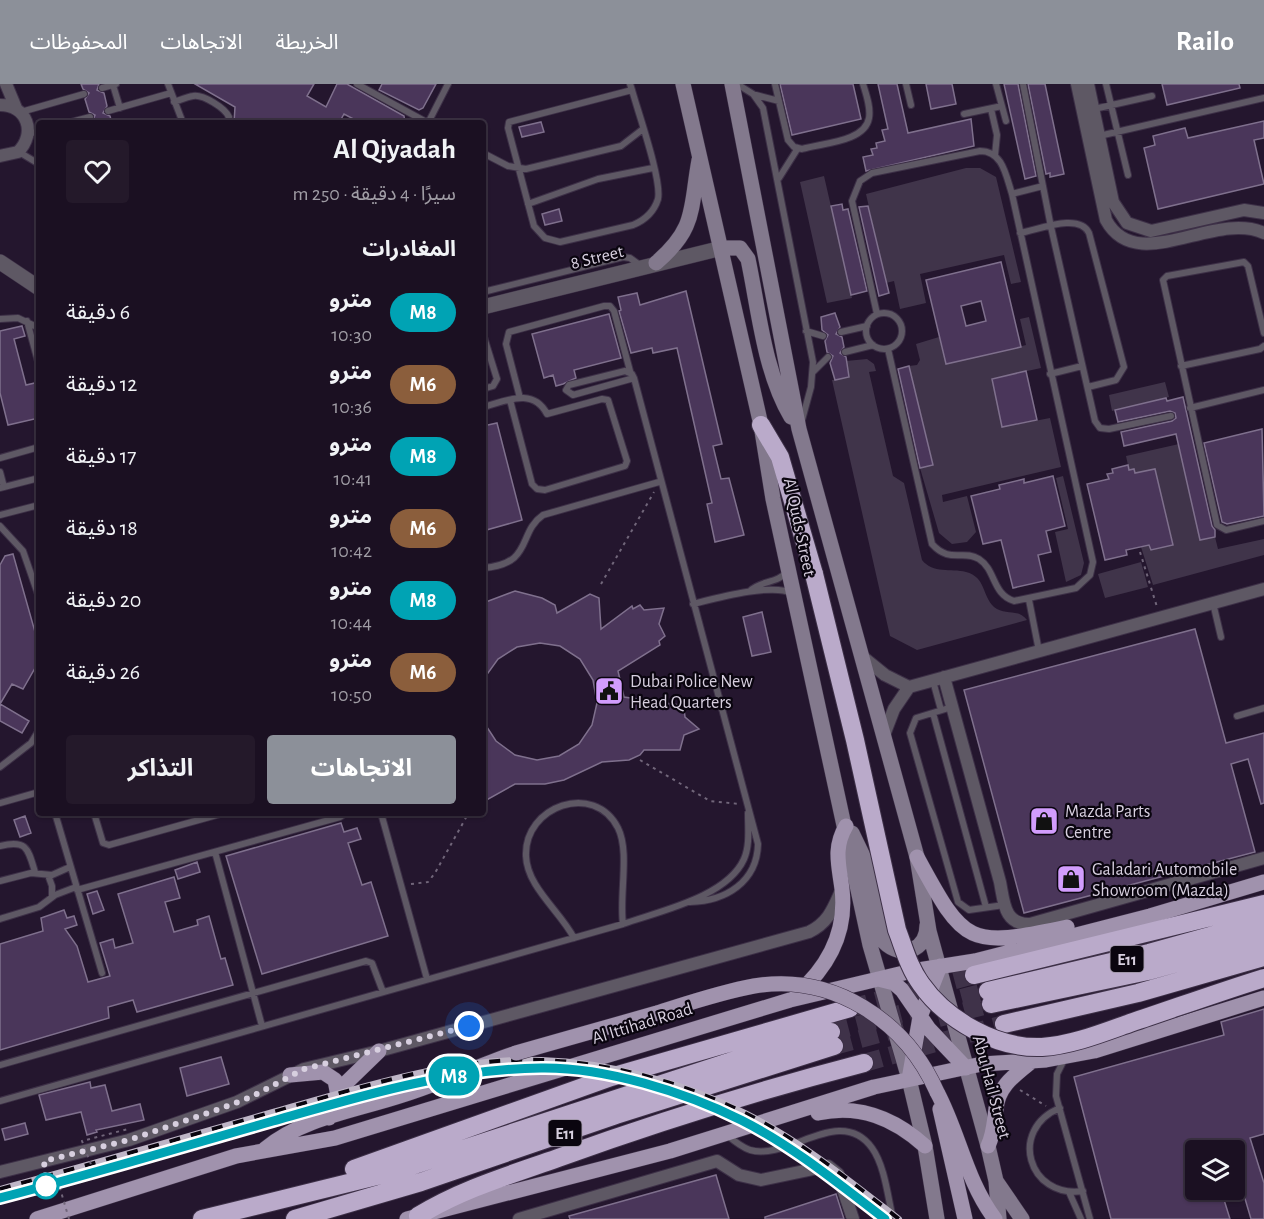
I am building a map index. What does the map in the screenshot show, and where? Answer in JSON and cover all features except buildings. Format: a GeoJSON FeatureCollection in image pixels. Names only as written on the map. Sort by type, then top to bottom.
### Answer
{"type":"FeatureCollection","features":[{"type":"Feature","properties":{"kind":"highway"},"geometry":{"type":"LineString","coordinates":[[761,425],[780,457],[814,574],[855,740],[897,930],[907,958],[921,984],[940,1006],[963,1023],[987,1036],[1017,1045],[1042,1047],[1099,1034],[1264,978]]}},
{"type":"Feature","properties":{"kind":"highway"},"geometry":{"type":"LineString","coordinates":[[974,975],[1264,904]]}},
{"type":"Feature","properties":{"kind":"highway","name":"E11"},"geometry":{"type":"LineString","coordinates":[[1264,921],[989,997],[1148,971],[1264,939]]}},
{"type":"Feature","properties":{"kind":"highway"},"geometry":{"type":"LineString","coordinates":[[1005,1024],[1138,993],[1264,957]]}},
{"type":"Feature","properties":{"kind":"highway"},"geometry":{"type":"LineString","coordinates":[[304,1194],[342,1173],[385,1160],[611,1077],[850,1008]]}},
{"type":"Feature","properties":{"kind":"highway","name":"E11"},"geometry":{"type":"LineString","coordinates":[[202,1219],[393,1172],[738,1059],[833,1039],[421,1182],[295,1219]]}},
{"type":"Feature","properties":{"kind":"highway"},"geometry":{"type":"LineString","coordinates":[[413,1217],[444,1200],[471,1189],[615,1137],[762,1090],[864,1063]]}},
{"type":"Feature","properties":{"kind":"main road","name":"Al Quds Street"},"geometry":{"type":"LineString","coordinates":[[683,84],[761,425],[773,499],[878,979]]}},
{"type":"Feature","properties":{"kind":"main road","name":"Al Quds Street"},"geometry":{"type":"LineString","coordinates":[[732,84],[799,429],[917,857],[927,920],[940,966]]}},
{"type":"Feature","properties":{"kind":"main road"},"geometry":{"type":"LineString","coordinates":[[649,265],[679,241],[689,222],[700,151]]}},
{"type":"Feature","properties":{"kind":"main road"},"geometry":{"type":"LineString","coordinates":[[722,248],[734,247],[745,252],[771,368],[779,392],[799,429]]}},
{"type":"Feature","properties":{"kind":"main road"},"geometry":{"type":"LineString","coordinates":[[790,1000],[818,972],[836,944],[842,925],[842,890],[837,854],[846,826]]}},
{"type":"Feature","properties":{"kind":"main road"},"geometry":{"type":"LineString","coordinates":[[846,826],[864,858],[884,942],[899,952],[910,952],[918,948],[927,932],[927,920]]}},
{"type":"Feature","properties":{"kind":"main road"},"geometry":{"type":"LineString","coordinates":[[917,857],[954,920],[964,928],[988,939],[1005,940],[1120,917],[1150,916]]}},
{"type":"Feature","properties":{"kind":"main road","name":"Al Ittihad Road"},"geometry":{"type":"LineString","coordinates":[[37,1219],[236,1156],[335,1138],[790,1000],[878,979],[975,961],[1150,916],[1264,882]]}},
{"type":"Feature","properties":{"kind":"main road"},"geometry":{"type":"LineString","coordinates":[[909,1079],[920,1017],[940,966]]}},
{"type":"Feature","properties":{"kind":"main road","name":"Abu Hail Street"},"geometry":{"type":"LineString","coordinates":[[940,966],[996,1180],[999,1219]]}},
{"type":"Feature","properties":{"kind":"main road"},"geometry":{"type":"LineString","coordinates":[[878,979],[898,986],[920,1017],[966,1068],[1066,1056],[1120,1043],[1264,998]]}},
{"type":"Feature","properties":{"kind":"main road"},"geometry":{"type":"LineString","coordinates":[[878,979],[909,1079],[925,1146],[937,1218]]}},
{"type":"Feature","properties":{"kind":"main road"},"geometry":{"type":"LineString","coordinates":[[263,1151],[288,1134],[406,1094],[516,1053],[731,991],[781,984],[829,992],[872,1010],[906,1041],[937,1092],[955,1130],[975,1188],[994,1219]]}},
{"type":"Feature","properties":{"kind":"main road"},"geometry":{"type":"LineString","coordinates":[[329,1119],[338,1096],[356,1071],[379,1052]]}},
{"type":"Feature","properties":{"kind":"main road"},"geometry":{"type":"LineString","coordinates":[[988,1146],[993,1136],[1001,1091],[1011,1078],[1032,1061]]}},
{"type":"Feature","properties":{"kind":"main road","name":"E11"},"geometry":{"type":"LineString","coordinates":[[413,1217],[756,1126],[874,1087],[966,1068]]}},
{"type":"Feature","properties":{"kind":"main road"},"geometry":{"type":"LineString","coordinates":[[290,1075],[323,1072],[335,1080],[338,1096]]}},
{"type":"Feature","properties":{"kind":"main road"},"geometry":{"type":"LineString","coordinates":[[937,1092],[965,1219]]}},
{"type":"Feature","properties":{"kind":"main road"},"geometry":{"type":"LineString","coordinates":[[756,1126],[828,1111],[870,1112],[890,1120],[925,1146]]}},
{"type":"Feature","properties":{"kind":"main road"},"geometry":{"type":"LineString","coordinates":[[996,1180],[1022,1219]]}},
{"type":"Feature","properties":{"kind":"street"},"geometry":{"type":"LineString","coordinates":[[1,157],[18,152],[34,132],[19,110],[6,84]]}},
{"type":"Feature","properties":{"kind":"street"},"geometry":{"type":"LineString","coordinates":[[1077,84],[1106,220],[1118,236],[1126,242],[1146,245],[1229,227],[1244,227],[1264,233]]}},
{"type":"Feature","properties":{"kind":"street"},"geometry":{"type":"LineString","coordinates":[[1088,84],[1116,210],[1134,228],[1159,231],[1244,210],[1264,213]]}},
{"type":"Feature","properties":{"kind":"street"},"geometry":{"type":"LineString","coordinates":[[0,105],[19,110]]}},
{"type":"Feature","properties":{"kind":"street","name":"8 Street"},"geometry":{"type":"LineString","coordinates":[[486,306],[722,248]]}},
{"type":"Feature","properties":{"kind":"street"},"geometry":{"type":"LineString","coordinates":[[0,262],[36,286]]}},
{"type":"Feature","properties":{"kind":"street"},"geometry":{"type":"LineString","coordinates":[[884,735],[894,710],[909,687],[1264,589]]}},
{"type":"Feature","properties":{"kind":"street"},"geometry":{"type":"LineString","coordinates":[[864,658],[885,675],[909,687]]}},
{"type":"Feature","properties":{"kind":"street"},"geometry":{"type":"LineString","coordinates":[[938,679],[1000,882],[1004,905],[1011,918],[1023,924],[1030,924],[1264,858]]}},
{"type":"Feature","properties":{"kind":"street"},"geometry":{"type":"LineString","coordinates":[[0,1172],[129,1140],[237,1102],[290,1075],[328,1062],[379,1052],[809,932],[825,922],[842,890]]}},
{"type":"Feature","properties":{"kind":"street"},"geometry":{"type":"LineString","coordinates":[[1227,1010],[1264,1004]]}},
{"type":"Feature","properties":{"kind":"street"},"geometry":{"type":"LineString","coordinates":[[519,1219],[717,1161],[739,1175],[761,1180],[828,1166],[838,1174],[853,1219]]}},
{"type":"Feature","properties":{"kind":"lane"},"geometry":{"type":"LineString","coordinates":[[168,84],[182,120]]}},
{"type":"Feature","properties":{"kind":"lane"},"geometry":{"type":"LineString","coordinates":[[358,84],[423,120]]}},
{"type":"Feature","properties":{"kind":"lane"},"geometry":{"type":"LineString","coordinates":[[430,120],[448,84]]}},
{"type":"Feature","properties":{"kind":"lane"},"geometry":{"type":"LineString","coordinates":[[737,84],[753,94],[779,100]]}},
{"type":"Feature","properties":{"kind":"lane"},"geometry":{"type":"LineString","coordinates":[[775,84],[788,140],[798,148]]}},
{"type":"Feature","properties":{"kind":"lane"},"geometry":{"type":"LineString","coordinates":[[778,179],[798,148],[851,137],[864,129],[869,114],[863,84]]}},
{"type":"Feature","properties":{"kind":"lane"},"geometry":{"type":"LineString","coordinates":[[906,84],[912,105]]}},
{"type":"Feature","properties":{"kind":"lane"},"geometry":{"type":"LineString","coordinates":[[996,84],[1006,121]]}},
{"type":"Feature","properties":{"kind":"lane"},"geometry":{"type":"LineString","coordinates":[[1023,84],[1051,227],[1095,421],[1105,429],[1171,416]]}},
{"type":"Feature","properties":{"kind":"lane"},"geometry":{"type":"LineString","coordinates":[[1106,84],[1128,175]]}},
{"type":"Feature","properties":{"kind":"lane"},"geometry":{"type":"LineString","coordinates":[[102,88],[114,85],[120,108]]}},
{"type":"Feature","properties":{"kind":"lane"},"geometry":{"type":"LineString","coordinates":[[631,87],[643,129],[658,197],[650,214],[633,225],[553,242],[538,232],[528,204],[508,128],[511,120],[631,87]]}},
{"type":"Feature","properties":{"kind":"lane"},"geometry":{"type":"LineString","coordinates":[[108,111],[171,93]]}},
{"type":"Feature","properties":{"kind":"lane"},"geometry":{"type":"LineString","coordinates":[[19,110],[84,94]]}},
{"type":"Feature","properties":{"kind":"lane"},"geometry":{"type":"LineString","coordinates":[[753,94],[763,108],[813,372],[799,429]]}},
{"type":"Feature","properties":{"kind":"lane"},"geometry":{"type":"LineString","coordinates":[[174,102],[192,96],[202,97],[225,111],[229,117],[228,120]]}},
{"type":"Feature","properties":{"kind":"lane"},"geometry":{"type":"LineString","coordinates":[[1094,109],[1152,96]]}},
{"type":"Feature","properties":{"kind":"lane"},"geometry":{"type":"LineString","coordinates":[[1099,136],[1264,98]]}},
{"type":"Feature","properties":{"kind":"lane"},"geometry":{"type":"LineString","coordinates":[[964,114],[1002,106]]}},
{"type":"Feature","properties":{"kind":"lane"},"geometry":{"type":"LineString","coordinates":[[991,109],[997,135],[995,155]]}},
{"type":"Feature","properties":{"kind":"lane"},"geometry":{"type":"LineString","coordinates":[[78,120],[90,117]]}},
{"type":"Feature","properties":{"kind":"lane"},"geometry":{"type":"LineString","coordinates":[[486,154],[518,169],[536,167],[613,148],[629,141],[643,129]]}},
{"type":"Feature","properties":{"kind":"lane"},"geometry":{"type":"LineString","coordinates":[[877,314],[852,201],[860,181],[872,173],[980,151],[995,155],[1002,164],[1012,194],[1092,569],[1086,580],[1076,588],[1029,600],[1020,602],[1007,599],[998,591],[982,561],[972,556],[947,556],[932,544],[888,349]]}},
{"type":"Feature","properties":{"kind":"lane"},"geometry":{"type":"LineString","coordinates":[[18,152],[36,162]]}},
{"type":"Feature","properties":{"kind":"lane"},"geometry":{"type":"LineString","coordinates":[[528,204],[589,182],[653,168]]}},
{"type":"Feature","properties":{"kind":"lane"},"geometry":{"type":"LineString","coordinates":[[1012,194],[1043,186]]}},
{"type":"Feature","properties":{"kind":"lane"},"geometry":{"type":"LineString","coordinates":[[1020,233],[1077,222],[1087,228],[1123,361],[1123,372],[1116,380],[1088,387]]}},
{"type":"Feature","properties":{"kind":"lane"},"geometry":{"type":"LineString","coordinates":[[486,291],[623,257],[649,265]]}},
{"type":"Feature","properties":{"kind":"lane"},"geometry":{"type":"LineString","coordinates":[[1264,333],[1248,266],[1244,262],[1167,276],[1162,284],[1218,526],[1226,530],[1264,521]]}},
{"type":"Feature","properties":{"kind":"lane"},"geometry":{"type":"LineString","coordinates":[[520,398],[506,344],[509,332],[610,306],[614,311],[630,371],[634,378],[659,482],[758,844],[758,855],[752,872],[740,886],[731,892],[706,901],[687,902]]}},
{"type":"Feature","properties":{"kind":"lane"},"geometry":{"type":"LineString","coordinates":[[840,332],[867,326],[877,314]]}},
{"type":"Feature","properties":{"kind":"lane"},"geometry":{"type":"LineString","coordinates":[[877,314],[894,316],[901,326],[901,338],[888,349]]}},
{"type":"Feature","properties":{"kind":"lane"},"geometry":{"type":"LineString","coordinates":[[0,319],[27,321],[36,326]]}},
{"type":"Feature","properties":{"kind":"lane"},"geometry":{"type":"LineString","coordinates":[[27,321],[36,354]]}},
{"type":"Feature","properties":{"kind":"lane"},"geometry":{"type":"LineString","coordinates":[[867,326],[867,336],[873,345]]}},
{"type":"Feature","properties":{"kind":"lane"},"geometry":{"type":"LineString","coordinates":[[806,331],[824,336]]}},
{"type":"Feature","properties":{"kind":"lane"},"geometry":{"type":"LineString","coordinates":[[486,344],[497,379],[493,386],[486,388]]}},
{"type":"Feature","properties":{"kind":"lane"},"geometry":{"type":"LineString","coordinates":[[845,352],[873,345],[888,349]]}},
{"type":"Feature","properties":{"kind":"lane"},"geometry":{"type":"LineString","coordinates":[[1181,366],[1260,349],[1264,346]]}},
{"type":"Feature","properties":{"kind":"lane"},"geometry":{"type":"LineString","coordinates":[[813,372],[828,357]]}},
{"type":"Feature","properties":{"kind":"lane"},"geometry":{"type":"LineString","coordinates":[[1050,374],[1082,366]]}},
{"type":"Feature","properties":{"kind":"lane"},"geometry":{"type":"LineString","coordinates":[[630,371],[569,385],[566,390],[569,395],[573,395],[634,378]]}},
{"type":"Feature","properties":{"kind":"lane"},"geometry":{"type":"LineString","coordinates":[[1190,408],[1264,390]]}},
{"type":"Feature","properties":{"kind":"lane"},"geometry":{"type":"LineString","coordinates":[[486,406],[510,400],[520,398],[536,400],[547,414],[602,399],[608,400],[627,461],[625,466],[545,490],[537,489],[532,484],[510,400]]}},
{"type":"Feature","properties":{"kind":"lane"},"geometry":{"type":"LineString","coordinates":[[0,458],[36,448]]}},
{"type":"Feature","properties":{"kind":"lane"},"geometry":{"type":"LineString","coordinates":[[0,472],[2,487],[36,479]]}},
{"type":"Feature","properties":{"kind":"lane"},"geometry":{"type":"LineString","coordinates":[[486,568],[494,567],[514,558],[522,550],[543,514],[659,482]]}},
{"type":"Feature","properties":{"kind":"lane"},"geometry":{"type":"LineString","coordinates":[[0,515],[36,506]]}},
{"type":"Feature","properties":{"kind":"lane"},"geometry":{"type":"LineString","coordinates":[[0,526],[24,551],[36,588]]}},
{"type":"Feature","properties":{"kind":"lane"},"geometry":{"type":"LineString","coordinates":[[750,591],[755,586],[777,580],[789,568]]}},
{"type":"Feature","properties":{"kind":"lane"},"geometry":{"type":"LineString","coordinates":[[693,604],[750,591],[780,589],[795,595]]}},
{"type":"Feature","properties":{"kind":"lane"},"geometry":{"type":"LineString","coordinates":[[1029,600],[1039,651]]}},
{"type":"Feature","properties":{"kind":"lane"},"geometry":{"type":"LineString","coordinates":[[1213,603],[1221,637]]}},
{"type":"Feature","properties":{"kind":"lane"},"geometry":{"type":"LineString","coordinates":[[1237,716],[1264,708]]}},
{"type":"Feature","properties":{"kind":"lane"},"geometry":{"type":"LineString","coordinates":[[947,709],[915,718],[910,728],[958,902],[969,910],[1004,905]]}},
{"type":"Feature","properties":{"kind":"lane"},"geometry":{"type":"LineString","coordinates":[[933,713],[986,907]]}},
{"type":"Feature","properties":{"kind":"lane"},"geometry":{"type":"LineString","coordinates":[[0,767],[31,743],[36,735]]}},
{"type":"Feature","properties":{"kind":"lane"},"geometry":{"type":"LineString","coordinates":[[31,743],[36,745]]}},
{"type":"Feature","properties":{"kind":"lane"},"geometry":{"type":"LineString","coordinates":[[0,803],[36,793]]}},
{"type":"Feature","properties":{"kind":"lane"},"geometry":{"type":"LineString","coordinates":[[574,938],[558,912],[538,888],[529,872],[526,855],[529,837],[537,823],[550,809],[561,804],[589,804],[604,812],[618,827],[623,844],[621,894],[623,924]]}},
{"type":"Feature","properties":{"kind":"lane"},"geometry":{"type":"LineString","coordinates":[[0,1101],[623,924],[687,902],[722,885],[739,868],[748,844],[748,813]]}},
{"type":"Feature","properties":{"kind":"lane"},"geometry":{"type":"LineString","coordinates":[[56,816],[102,973]]}},
{"type":"Feature","properties":{"kind":"lane"},"geometry":{"type":"LineString","coordinates":[[95,816],[104,843],[109,846],[214,816]]}},
{"type":"Feature","properties":{"kind":"lane"},"geometry":{"type":"LineString","coordinates":[[0,919],[39,907],[52,897],[77,888],[342,816]]}},
{"type":"Feature","properties":{"kind":"lane"},"geometry":{"type":"LineString","coordinates":[[382,816],[428,979]]}},
{"type":"Feature","properties":{"kind":"lane"},"geometry":{"type":"LineString","coordinates":[[0,846],[11,843],[23,845],[27,848],[35,872]]}},
{"type":"Feature","properties":{"kind":"lane"},"geometry":{"type":"LineString","coordinates":[[215,852],[262,1026]]}},
{"type":"Feature","properties":{"kind":"lane"},"geometry":{"type":"LineString","coordinates":[[0,881],[35,872],[48,875],[70,867]]}},
{"type":"Feature","properties":{"kind":"lane"},"geometry":{"type":"LineString","coordinates":[[48,875],[52,886],[52,897]]}},
{"type":"Feature","properties":{"kind":"lane"},"geometry":{"type":"LineString","coordinates":[[0,1065],[368,960],[372,963],[382,992]]}},
{"type":"Feature","properties":{"kind":"lane"},"geometry":{"type":"LineString","coordinates":[[1066,1056],[1056,1080],[1056,1109],[1090,1219]]}},
{"type":"Feature","properties":{"kind":"lane"},"geometry":{"type":"LineString","coordinates":[[1056,1109],[1036,1125],[1029,1146],[1030,1157],[1040,1177],[1048,1185],[1069,1192],[1083,1191]]}},
{"type":"Feature","properties":{"kind":"lane"},"geometry":{"type":"LineString","coordinates":[[727,1134],[742,1147],[760,1152],[830,1132],[854,1134],[873,1150],[893,1219]]}},
{"type":"Feature","properties":{"kind":"lane"},"geometry":{"type":"LineString","coordinates":[[1069,1192],[1080,1219]]}},
{"type":"Feature","properties":{"kind":"path"},"geometry":{"type":"LineString","coordinates":[[601,584],[659,482]]}},
{"type":"Feature","properties":{"kind":"path"},"geometry":{"type":"LineString","coordinates":[[1140,552],[1160,618]]}},
{"type":"Feature","properties":{"kind":"path"},"geometry":{"type":"LineString","coordinates":[[640,760],[710,801],[722,805],[746,803]]}},
{"type":"Feature","properties":{"kind":"path"},"geometry":{"type":"LineString","coordinates":[[400,879],[419,884],[428,882],[467,816]]}},
{"type":"Feature","properties":{"kind":"path"},"geometry":{"type":"LineString","coordinates":[[1014,1086],[1056,1109]]}},
{"type":"Feature","properties":{"kind":"path"},"geometry":{"type":"LineString","coordinates":[[69,1219],[57,1178],[92,1167],[82,1141],[128,1129]]}},
{"type":"Feature","properties":{"kind":"shaded area"},"geometry":{"type":"Polygon","coordinates":[[[966,168],[980,168],[996,177],[1021,282],[1011,284],[1004,255],[920,274],[926,303],[900,309],[894,281],[886,283],[866,194],[966,168]]]}},
{"type":"Feature","properties":{"kind":"shaded area"},"geometry":{"type":"Polygon","coordinates":[[[824,176],[852,298],[827,303],[800,182],[824,176]]]}},
{"type":"Feature","properties":{"kind":"shaded area"},"geometry":{"type":"Polygon","coordinates":[[[1029,317],[1041,368],[992,379],[1002,427],[1050,418],[1061,467],[942,495],[943,502],[967,496],[976,532],[967,542],[952,544],[939,533],[920,468],[933,464],[909,366],[917,365],[920,360],[916,344],[939,337],[946,364],[1026,345],[1020,319],[1029,317]]]}},
{"type":"Feature","properties":{"kind":"shaded area"},"geometry":{"type":"Polygon","coordinates":[[[867,359],[874,364],[876,371],[869,372],[893,476],[904,483],[922,560],[937,569],[972,574],[980,582],[994,607],[998,610],[1020,614],[1027,620],[917,650],[890,636],[832,380],[849,377],[846,361],[867,359]]]}},
{"type":"Feature","properties":{"kind":"shaded area"},"geometry":{"type":"Polygon","coordinates":[[[1165,382],[1169,397],[1112,411],[1109,395],[1165,382]]]}},
{"type":"Feature","properties":{"kind":"shaded area"},"geometry":{"type":"Polygon","coordinates":[[[1179,444],[1200,540],[1215,537],[1218,549],[1264,539],[1264,555],[1153,585],[1141,547],[1149,545],[1151,550],[1173,544],[1155,469],[1135,473],[1134,469],[1129,470],[1126,456],[1179,444]]]}},
{"type":"Feature","properties":{"kind":"shaded area"},"geometry":{"type":"Polygon","coordinates":[[[1063,476],[1084,563],[1081,575],[1066,582],[1055,532],[1068,529],[1056,478],[1063,476]]]}},
{"type":"Feature","properties":{"kind":"shaded area"},"geometry":{"type":"Polygon","coordinates":[[[1141,562],[1148,587],[1105,598],[1098,574],[1141,562]]]}},
{"type":"Feature","properties":{"kind":"tunnel"},"geometry":{"type":"LineString","coordinates":[[850,1008],[974,975]]}},
{"type":"Feature","properties":{"kind":"tunnel"},"geometry":{"type":"LineString","coordinates":[[831,1032],[988,991]]}},
{"type":"Feature","properties":{"kind":"tunnel"},"geometry":{"type":"LineString","coordinates":[[834,1046],[991,1004]]}},
{"type":"Feature","properties":{"kind":"tunnel"},"geometry":{"type":"LineString","coordinates":[[864,1063],[1004,1024]]}},
{"type":"Feature","properties":{"kind":"railway"},"geometry":{"type":"LineString","coordinates":[[0,1189],[412,1074],[477,1063],[541,1060],[593,1065],[646,1076],[722,1102],[786,1136],[844,1176],[899,1219]]}},
{"type":"Feature","properties":{"kind":"railway"},"geometry":{"type":"LineString","coordinates":[[786,1147],[854,1195]]}},
{"type":"Feature","properties":{"kind":"metro line","name":"M8"},"geometry":{"type":"LineString","coordinates":[[0,1198],[399,1085],[475,1072],[543,1068],[610,1075],[682,1095],[741,1120],[807,1160],[885,1219]]}},
{"type":"Feature","properties":{"kind":"place","name":"Dubai Police New Head Quarters"},"geometry":{"type":"Point","coordinates":[609,691]}},
{"type":"Feature","properties":{"kind":"place","name":"Mazda Parts Centre"},"geometry":{"type":"Point","coordinates":[1044,821]}},
{"type":"Feature","properties":{"kind":"place","name":"Galadari Automobile Showroom (Mazda)"},"geometry":{"type":"Point","coordinates":[1071,879]}},
{"type":"Feature","properties":{"kind":"route"},"geometry":{"type":"LineString","coordinates":[[46,1186],[44,1161],[129,1140],[222,1108],[251,1097],[304,1069],[338,1059],[379,1052],[469,1026]]}}]}
